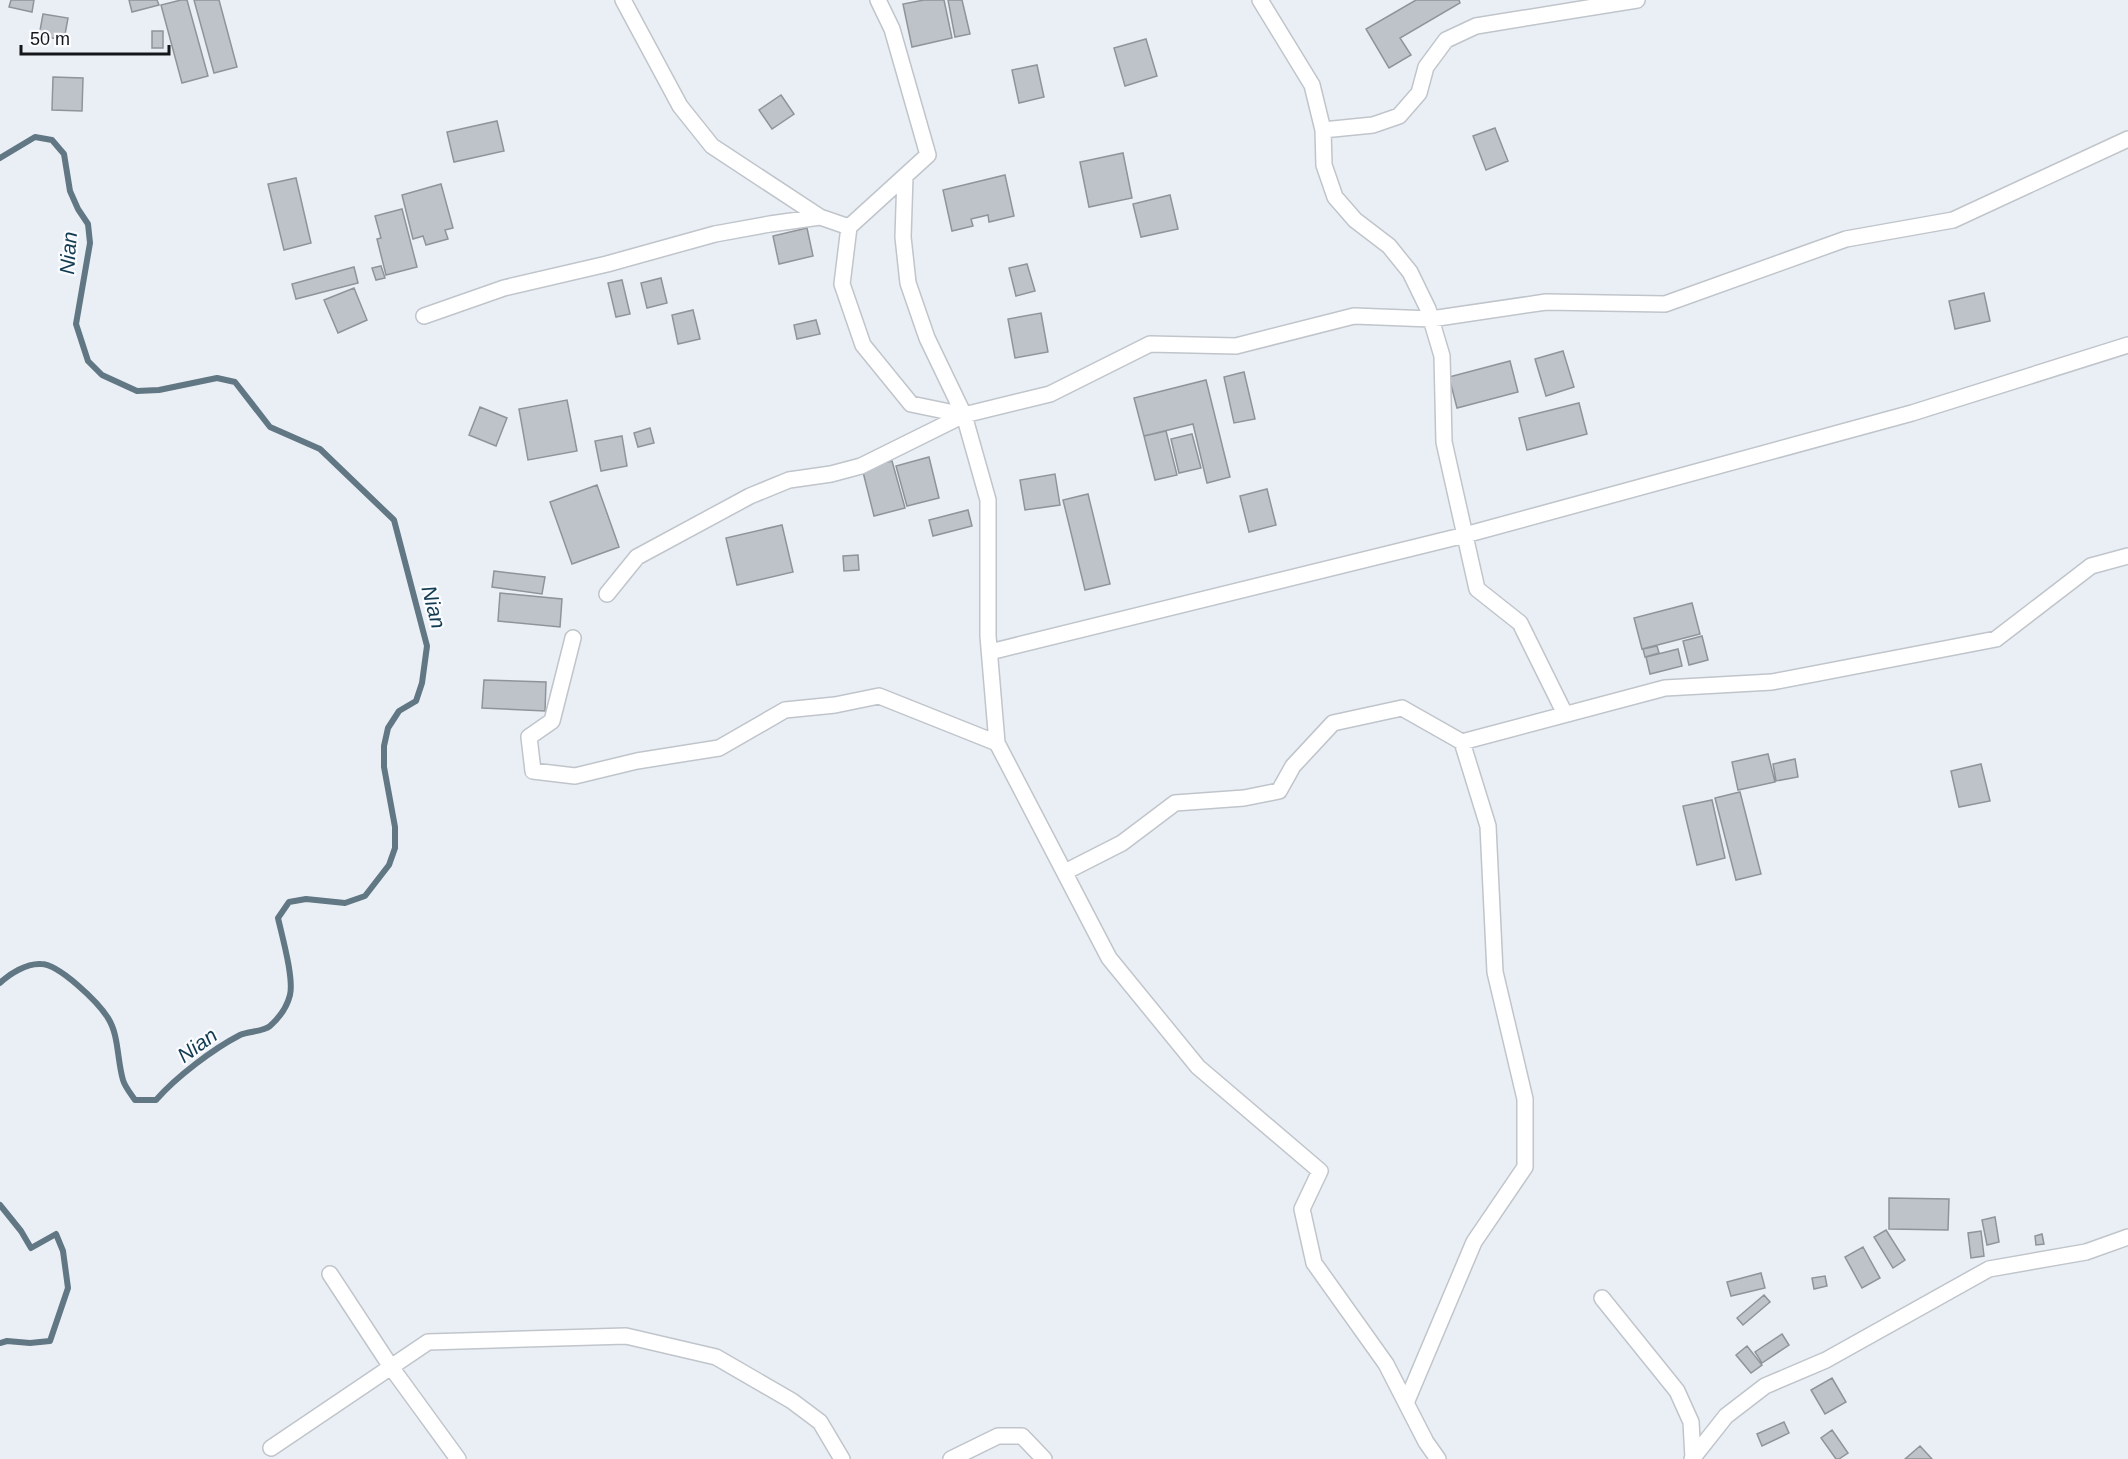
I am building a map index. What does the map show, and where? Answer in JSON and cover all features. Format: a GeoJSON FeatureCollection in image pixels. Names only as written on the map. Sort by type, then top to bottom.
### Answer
{"type":"FeatureCollection","features":[{"type":"Feature","properties":{"kind":"street"},"geometry":{"type":"LineString","coordinates":[[623,0],[680,106],[712,146],[820,216],[849,227]]}},
{"type":"Feature","properties":{"kind":"street"},"geometry":{"type":"LineString","coordinates":[[878,0],[892,29],[928,155],[849,227],[842,284],[863,345],[911,404],[964,415]]}},
{"type":"Feature","properties":{"kind":"street"},"geometry":{"type":"LineString","coordinates":[[1260,0],[1312,85],[1323,130],[1324,165],[1335,197],[1355,220],[1389,246],[1410,272],[1431,319],[1442,356],[1444,442],[1478,589],[1520,623],[1565,714]]}},
{"type":"Feature","properties":{"kind":"street"},"geometry":{"type":"LineString","coordinates":[[1323,130],[1373,125],[1400,116],[1419,93],[1426,68],[1446,40],[1476,26],[1637,0]]}},
{"type":"Feature","properties":{"kind":"street"},"geometry":{"type":"LineString","coordinates":[[607,594],[637,556],[750,496],[789,480],[831,474],[861,466],[964,415],[1050,394],[1150,344],[1236,346],[1354,316],[1431,319],[1546,302],[1665,304],[1846,238],[1953,220],[2128,139]]}},
{"type":"Feature","properties":{"kind":"street"},"geometry":{"type":"LineString","coordinates":[[905,176],[903,237],[908,283],[927,338],[964,415],[988,500],[990,652],[997,743],[1109,958],[1198,1067],[1320,1171],[1302,1209],[1314,1263],[1386,1364],[1426,1442],[1438,1459]]}},
{"type":"Feature","properties":{"kind":"street"},"geometry":{"type":"LineString","coordinates":[[424,316],[504,288],[607,264],[646,252],[726,232],[820,216]]}},
{"type":"Feature","properties":{"kind":"street"},"geometry":{"type":"LineString","coordinates":[[990,652],[1465,535],[1912,413],[2128,345]]}},
{"type":"Feature","properties":{"kind":"street"},"geometry":{"type":"LineString","coordinates":[[1462,742],[1665,688],[1772,682],[1996,639],[2091,566],[2128,556]]}},
{"type":"Feature","properties":{"kind":"street"},"geometry":{"type":"LineString","coordinates":[[573,638],[552,721],[529,737],[533,771],[575,776],[637,760],[719,748],[785,710],[835,705],[879,696],[997,743]]}},
{"type":"Feature","properties":{"kind":"street"},"geometry":{"type":"LineString","coordinates":[[1065,873],[1122,843],[1176,803],[1244,798],[1279,791],[1293,766],[1333,723],[1402,708],[1462,742],[1488,826],[1495,972],[1526,1099],[1525,1167],[1474,1242],[1406,1403]]}},
{"type":"Feature","properties":{"kind":"street"},"geometry":{"type":"LineString","coordinates":[[1693,1459],[1726,1416],[1766,1386],[1826,1360],[1989,1269],[2086,1252],[2128,1237]]}},
{"type":"Feature","properties":{"kind":"street"},"geometry":{"type":"LineString","coordinates":[[330,1274],[391,1367],[458,1459]]}},
{"type":"Feature","properties":{"kind":"street"},"geometry":{"type":"LineString","coordinates":[[1602,1298],[1677,1391],[1691,1422],[1693,1459]]}},
{"type":"Feature","properties":{"kind":"street"},"geometry":{"type":"LineString","coordinates":[[271,1448],[428,1342],[626,1336],[716,1357],[792,1401],[820,1422],[842,1459]]}},
{"type":"Feature","properties":{"kind":"street"},"geometry":{"type":"LineString","coordinates":[[951,1459],[998,1436],[1022,1436],[1044,1459]]}},
{"type":"Feature","properties":{"kind":"building"},"geometry":{"type":"Polygon","coordinates":[[[11,0],[34,0],[32,12],[9,7],[11,0]]]}},
{"type":"Feature","properties":{"kind":"building"},"geometry":{"type":"Polygon","coordinates":[[[129,0],[157,0],[159,5],[132,12],[129,0]]]}},
{"type":"Feature","properties":{"kind":"building"},"geometry":{"type":"Polygon","coordinates":[[[187,0],[208,76],[182,83],[161,5],[187,0]]]}},
{"type":"Feature","properties":{"kind":"building"},"geometry":{"type":"Polygon","coordinates":[[[194,0],[219,0],[237,67],[214,73],[194,0]]]}},
{"type":"Feature","properties":{"kind":"building"},"geometry":{"type":"Polygon","coordinates":[[[924,0],[944,0],[952,38],[912,47],[903,4],[924,0]]]}},
{"type":"Feature","properties":{"kind":"building"},"geometry":{"type":"Polygon","coordinates":[[[948,0],[962,0],[970,34],[955,37],[948,0]]]}},
{"type":"Feature","properties":{"kind":"building"},"geometry":{"type":"Polygon","coordinates":[[[1416,0],[1459,0],[1460,3],[1400,38],[1411,55],[1389,68],[1366,29],[1416,0]]]}},
{"type":"Feature","properties":{"kind":"building"},"geometry":{"type":"Polygon","coordinates":[[[43,14],[68,18],[64,40],[39,36],[43,14]]]}},
{"type":"Feature","properties":{"kind":"building"},"geometry":{"type":"Polygon","coordinates":[[[152,31],[163,31],[163,48],[152,48],[152,31]]]}},
{"type":"Feature","properties":{"kind":"building"},"geometry":{"type":"Polygon","coordinates":[[[1146,39],[1157,76],[1125,86],[1114,48],[1146,39]]]}},
{"type":"Feature","properties":{"kind":"building"},"geometry":{"type":"Polygon","coordinates":[[[1037,65],[1044,97],[1019,103],[1012,70],[1037,65]]]}},
{"type":"Feature","properties":{"kind":"building"},"geometry":{"type":"Polygon","coordinates":[[[53,77],[83,78],[82,111],[52,110],[53,77]]]}},
{"type":"Feature","properties":{"kind":"building"},"geometry":{"type":"Polygon","coordinates":[[[781,95],[794,114],[772,129],[759,110],[781,95]]]}},
{"type":"Feature","properties":{"kind":"building"},"geometry":{"type":"Polygon","coordinates":[[[497,121],[504,151],[454,162],[447,132],[497,121]]]}},
{"type":"Feature","properties":{"kind":"building"},"geometry":{"type":"Polygon","coordinates":[[[1495,128],[1508,161],[1486,170],[1473,136],[1495,128]]]}},
{"type":"Feature","properties":{"kind":"building"},"geometry":{"type":"Polygon","coordinates":[[[1123,153],[1132,198],[1089,207],[1080,162],[1123,153]]]}},
{"type":"Feature","properties":{"kind":"building"},"geometry":{"type":"Polygon","coordinates":[[[1005,175],[1014,216],[989,222],[988,215],[971,219],[973,226],[952,231],[943,190],[1005,175]]]}},
{"type":"Feature","properties":{"kind":"building"},"geometry":{"type":"Polygon","coordinates":[[[296,178],[311,243],[284,250],[268,184],[296,178]]]}},
{"type":"Feature","properties":{"kind":"building"},"geometry":{"type":"Polygon","coordinates":[[[441,184],[453,228],[445,230],[448,239],[426,245],[423,236],[413,239],[402,195],[441,184]]]}},
{"type":"Feature","properties":{"kind":"building"},"geometry":{"type":"Polygon","coordinates":[[[1170,195],[1178,229],[1141,237],[1133,204],[1170,195]]]}},
{"type":"Feature","properties":{"kind":"building"},"geometry":{"type":"Polygon","coordinates":[[[402,209],[417,267],[386,275],[377,239],[381,238],[375,216],[402,209]]]}},
{"type":"Feature","properties":{"kind":"building"},"geometry":{"type":"Polygon","coordinates":[[[807,228],[813,256],[779,264],[773,236],[807,228]]]}},
{"type":"Feature","properties":{"kind":"building"},"geometry":{"type":"Polygon","coordinates":[[[1027,264],[1035,291],[1016,296],[1009,268],[1027,264]]]}},
{"type":"Feature","properties":{"kind":"building"},"geometry":{"type":"Polygon","coordinates":[[[381,266],[385,278],[376,280],[372,268],[381,266]]]}},
{"type":"Feature","properties":{"kind":"building"},"geometry":{"type":"Polygon","coordinates":[[[354,267],[358,283],[296,299],[292,284],[354,267]]]}},
{"type":"Feature","properties":{"kind":"building"},"geometry":{"type":"Polygon","coordinates":[[[661,278],[667,303],[647,308],[641,283],[661,278]]]}},
{"type":"Feature","properties":{"kind":"building"},"geometry":{"type":"Polygon","coordinates":[[[622,280],[630,314],[616,317],[608,283],[622,280]]]}},
{"type":"Feature","properties":{"kind":"building"},"geometry":{"type":"Polygon","coordinates":[[[354,288],[367,320],[338,333],[324,300],[354,288]]]}},
{"type":"Feature","properties":{"kind":"building"},"geometry":{"type":"Polygon","coordinates":[[[1984,293],[1990,321],[1955,329],[1949,301],[1984,293]]]}},
{"type":"Feature","properties":{"kind":"building"},"geometry":{"type":"Polygon","coordinates":[[[693,310],[700,339],[678,344],[672,315],[693,310]]]}},
{"type":"Feature","properties":{"kind":"building"},"geometry":{"type":"Polygon","coordinates":[[[1041,313],[1048,352],[1015,358],[1008,319],[1041,313]]]}},
{"type":"Feature","properties":{"kind":"building"},"geometry":{"type":"Polygon","coordinates":[[[816,320],[820,334],[797,339],[794,325],[816,320]]]}},
{"type":"Feature","properties":{"kind":"building"},"geometry":{"type":"Polygon","coordinates":[[[1563,351],[1574,387],[1546,396],[1535,359],[1563,351]]]}},
{"type":"Feature","properties":{"kind":"building"},"geometry":{"type":"Polygon","coordinates":[[[1510,361],[1518,392],[1457,408],[1449,377],[1510,361]]]}},
{"type":"Feature","properties":{"kind":"building"},"geometry":{"type":"Polygon","coordinates":[[[1244,372],[1255,419],[1234,423],[1224,377],[1244,372]]]}},
{"type":"Feature","properties":{"kind":"building"},"geometry":{"type":"Polygon","coordinates":[[[1206,380],[1230,477],[1207,483],[1193,424],[1144,436],[1134,398],[1206,380]]]}},
{"type":"Feature","properties":{"kind":"building"},"geometry":{"type":"Polygon","coordinates":[[[567,400],[577,451],[528,460],[519,409],[567,400]]]}},
{"type":"Feature","properties":{"kind":"building"},"geometry":{"type":"Polygon","coordinates":[[[1579,403],[1587,434],[1527,450],[1519,418],[1579,403]]]}},
{"type":"Feature","properties":{"kind":"building"},"geometry":{"type":"Polygon","coordinates":[[[480,407],[507,418],[496,446],[469,435],[480,407]]]}},
{"type":"Feature","properties":{"kind":"building"},"geometry":{"type":"Polygon","coordinates":[[[650,428],[654,443],[638,447],[634,433],[650,428]]]}},
{"type":"Feature","properties":{"kind":"building"},"geometry":{"type":"Polygon","coordinates":[[[1166,431],[1177,475],[1155,480],[1144,436],[1166,431]]]}},
{"type":"Feature","properties":{"kind":"building"},"geometry":{"type":"Polygon","coordinates":[[[1192,434],[1201,468],[1179,473],[1171,439],[1192,434]]]}},
{"type":"Feature","properties":{"kind":"building"},"geometry":{"type":"Polygon","coordinates":[[[622,436],[627,466],[601,471],[595,441],[622,436]]]}},
{"type":"Feature","properties":{"kind":"building"},"geometry":{"type":"Polygon","coordinates":[[[929,457],[939,498],[907,506],[896,466],[929,457]]]}},
{"type":"Feature","properties":{"kind":"building"},"geometry":{"type":"Polygon","coordinates":[[[892,461],[905,508],[874,516],[862,468],[892,461]]]}},
{"type":"Feature","properties":{"kind":"building"},"geometry":{"type":"Polygon","coordinates":[[[1055,474],[1060,505],[1025,510],[1020,480],[1055,474]]]}},
{"type":"Feature","properties":{"kind":"building"},"geometry":{"type":"Polygon","coordinates":[[[597,485],[619,547],[572,564],[550,502],[597,485]]]}},
{"type":"Feature","properties":{"kind":"building"},"geometry":{"type":"Polygon","coordinates":[[[1267,489],[1276,525],[1249,532],[1240,496],[1267,489]]]}},
{"type":"Feature","properties":{"kind":"building"},"geometry":{"type":"Polygon","coordinates":[[[1088,494],[1110,584],[1085,590],[1063,500],[1088,494]]]}},
{"type":"Feature","properties":{"kind":"building"},"geometry":{"type":"Polygon","coordinates":[[[968,510],[972,526],[933,536],[929,520],[968,510]]]}},
{"type":"Feature","properties":{"kind":"building"},"geometry":{"type":"Polygon","coordinates":[[[782,525],[793,572],[737,585],[726,538],[782,525]]]}},
{"type":"Feature","properties":{"kind":"building"},"geometry":{"type":"Polygon","coordinates":[[[858,555],[859,570],[844,571],[843,556],[858,555]]]}},
{"type":"Feature","properties":{"kind":"building"},"geometry":{"type":"Polygon","coordinates":[[[494,571],[545,577],[542,594],[492,587],[494,571]]]}},
{"type":"Feature","properties":{"kind":"building"},"geometry":{"type":"Polygon","coordinates":[[[500,593],[562,599],[560,627],[498,621],[500,593]]]}},
{"type":"Feature","properties":{"kind":"building"},"geometry":{"type":"Polygon","coordinates":[[[1692,603],[1700,634],[1642,649],[1634,618],[1692,603]]]}},
{"type":"Feature","properties":{"kind":"building"},"geometry":{"type":"Polygon","coordinates":[[[1702,636],[1708,660],[1689,665],[1683,641],[1702,636]]]}},
{"type":"Feature","properties":{"kind":"building"},"geometry":{"type":"Polygon","coordinates":[[[1657,646],[1659,653],[1645,657],[1643,649],[1657,646]]]}},
{"type":"Feature","properties":{"kind":"building"},"geometry":{"type":"Polygon","coordinates":[[[1678,649],[1682,666],[1650,674],[1646,657],[1678,649]]]}},
{"type":"Feature","properties":{"kind":"building"},"geometry":{"type":"Polygon","coordinates":[[[484,680],[546,682],[545,711],[482,708],[484,680]]]}},
{"type":"Feature","properties":{"kind":"building"},"geometry":{"type":"Polygon","coordinates":[[[1768,754],[1775,782],[1738,790],[1732,762],[1768,754]]]}},
{"type":"Feature","properties":{"kind":"building"},"geometry":{"type":"Polygon","coordinates":[[[1795,759],[1798,777],[1776,781],[1773,764],[1795,759]]]}},
{"type":"Feature","properties":{"kind":"building"},"geometry":{"type":"Polygon","coordinates":[[[1981,764],[1990,801],[1959,807],[1951,771],[1981,764]]]}},
{"type":"Feature","properties":{"kind":"building"},"geometry":{"type":"Polygon","coordinates":[[[1740,792],[1761,874],[1736,880],[1715,798],[1740,792]]]}},
{"type":"Feature","properties":{"kind":"building"},"geometry":{"type":"Polygon","coordinates":[[[1712,800],[1725,858],[1697,865],[1683,806],[1712,800]]]}},
{"type":"Feature","properties":{"kind":"building"},"geometry":{"type":"Polygon","coordinates":[[[1889,1198],[1949,1199],[1948,1230],[1889,1229],[1889,1198]]]}},
{"type":"Feature","properties":{"kind":"building"},"geometry":{"type":"Polygon","coordinates":[[[1995,1217],[1999,1242],[1987,1245],[1982,1220],[1995,1217]]]}},
{"type":"Feature","properties":{"kind":"building"},"geometry":{"type":"Polygon","coordinates":[[[1886,1230],[1905,1260],[1893,1268],[1874,1237],[1886,1230]]]}},
{"type":"Feature","properties":{"kind":"building"},"geometry":{"type":"Polygon","coordinates":[[[1981,1231],[1984,1256],[1971,1258],[1968,1233],[1981,1231]]]}},
{"type":"Feature","properties":{"kind":"building"},"geometry":{"type":"Polygon","coordinates":[[[2042,1234],[2044,1244],[2036,1245],[2035,1236],[2042,1234]]]}},
{"type":"Feature","properties":{"kind":"building"},"geometry":{"type":"Polygon","coordinates":[[[1863,1247],[1880,1278],[1862,1288],[1845,1257],[1863,1247]]]}},
{"type":"Feature","properties":{"kind":"building"},"geometry":{"type":"Polygon","coordinates":[[[1761,1273],[1765,1288],[1731,1296],[1727,1282],[1761,1273]]]}},
{"type":"Feature","properties":{"kind":"building"},"geometry":{"type":"Polygon","coordinates":[[[1825,1276],[1827,1286],[1814,1289],[1812,1278],[1825,1276]]]}},
{"type":"Feature","properties":{"kind":"building"},"geometry":{"type":"Polygon","coordinates":[[[1764,1295],[1770,1302],[1743,1325],[1737,1318],[1764,1295]]]}},
{"type":"Feature","properties":{"kind":"building"},"geometry":{"type":"Polygon","coordinates":[[[1782,1334],[1789,1345],[1762,1363],[1755,1352],[1782,1334]]]}},
{"type":"Feature","properties":{"kind":"building"},"geometry":{"type":"Polygon","coordinates":[[[1747,1346],[1762,1365],[1751,1373],[1736,1355],[1747,1346]]]}},
{"type":"Feature","properties":{"kind":"building"},"geometry":{"type":"Polygon","coordinates":[[[1832,1378],[1846,1402],[1825,1414],[1811,1390],[1832,1378]]]}},
{"type":"Feature","properties":{"kind":"building"},"geometry":{"type":"Polygon","coordinates":[[[1784,1422],[1789,1433],[1762,1446],[1757,1434],[1784,1422]]]}},
{"type":"Feature","properties":{"kind":"building"},"geometry":{"type":"Polygon","coordinates":[[[1832,1430],[1848,1453],[1839,1459],[1836,1459],[1821,1438],[1832,1430]]]}},
{"type":"Feature","properties":{"kind":"building"},"geometry":{"type":"Polygon","coordinates":[[[1920,1446],[1932,1459],[1905,1459],[1920,1446]]]}},
{"type":"Feature","properties":{"kind":"waterway","name":"Nian"},"geometry":{"type":"LineString","coordinates":[[0,158],[35,137],[52,140],[64,154],[70,191],[88,224],[90,243],[76,324],[88,361],[102,375],[137,391],[159,390],[217,378],[235,382],[270,427],[320,449],[394,520],[427,646],[422,683],[416,701],[399,711],[388,728],[384,746],[384,767],[395,827],[395,848],[389,865],[365,896],[345,903],[306,899],[289,902],[278,918],[289,968],[290,995],[282,1012],[270,1026],[240,1035],[218,1048],[184,1073],[156,1100],[135,1100],[123,1080],[112,1025],[103,1011],[78,985],[58,970],[41,964],[30,965],[19,970],[0,983]]}},
{"type":"Feature","properties":{"kind":"waterway","name":"Nian"},"geometry":{"type":"LineString","coordinates":[[0,1205],[21,1231],[31,1248],[56,1234],[63,1251],[68,1288],[50,1341],[0,1343]]}}]}
